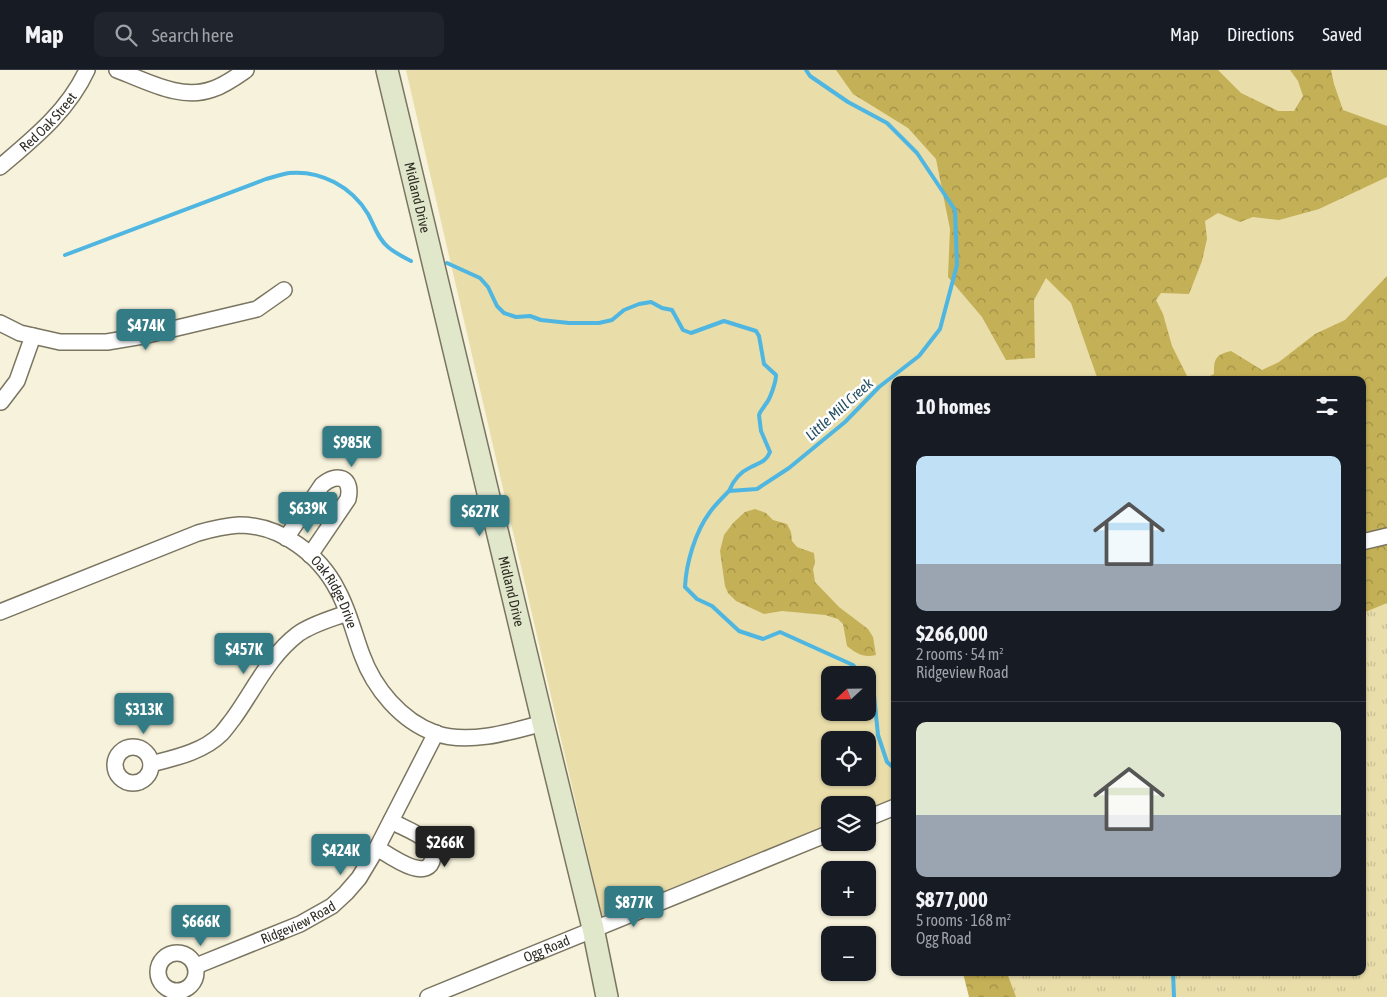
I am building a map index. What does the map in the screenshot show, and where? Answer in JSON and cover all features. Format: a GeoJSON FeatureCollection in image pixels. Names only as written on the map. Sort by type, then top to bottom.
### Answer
{"type":"FeatureCollection","features":[{"type":"Feature","properties":{"kind":"main road","name":"Midland Drive"},"geometry":{"type":"LineString","coordinates":[[388,70],[593,928],[607,997]]}},
{"type":"Feature","properties":{"kind":"street","name":"Red Oak Street"},"geometry":{"type":"LineString","coordinates":[[0,167],[49,124],[68,103],[88,70]]}},
{"type":"Feature","properties":{"kind":"street"},"geometry":{"type":"LineString","coordinates":[[117,70],[178,92],[195,94],[212,90],[225,84],[246,70]]}},
{"type":"Feature","properties":{"kind":"street"},"geometry":{"type":"LineString","coordinates":[[0,323],[20,333],[60,342],[107,342],[143,336],[257,309],[284,290]]}},
{"type":"Feature","properties":{"kind":"street"},"geometry":{"type":"LineString","coordinates":[[1,402],[17,381],[32,336]]}},
{"type":"Feature","properties":{"kind":"street"},"geometry":{"type":"LineString","coordinates":[[286,538],[322,485],[335,477],[342,479],[347,484],[350,492],[348,499],[310,555]]}},
{"type":"Feature","properties":{"kind":"street","name":"Oak Ridge Drive"},"geometry":{"type":"LineString","coordinates":[[0,612],[198,533],[220,527],[240,525],[262,528],[286,538],[310,555],[327,572],[348,613],[362,657],[372,676],[387,699],[406,716],[436,734],[481,737],[510,732],[543,723]]}},
{"type":"Feature","properties":{"kind":"street"},"geometry":{"type":"LineString","coordinates":[[1366,541],[1387,536]]}},
{"type":"Feature","properties":{"kind":"street"},"geometry":{"type":"LineString","coordinates":[[151,764],[179,756],[206,745],[221,734],[283,646],[300,633],[348,613]]}},
{"type":"Feature","properties":{"kind":"street","name":"Ridgeview Road"},"geometry":{"type":"LineString","coordinates":[[196,966],[300,924],[332,906],[346,893],[359,878],[377,848],[436,734]]}},
{"type":"Feature","properties":{"kind":"street"},"geometry":{"type":"LineString","coordinates":[[876,815],[891,809]]}},
{"type":"Feature","properties":{"kind":"street"},"geometry":{"type":"LineString","coordinates":[[377,848],[410,867],[427,868],[431,864],[434,856],[432,847],[426,840],[391,821]]}},
{"type":"Feature","properties":{"kind":"street","name":"Ogg Road"},"geometry":{"type":"LineString","coordinates":[[428,997],[593,928],[821,837]]}},
{"type":"Feature","properties":{"kind":"green space"},"geometry":{"type":"Polygon","coordinates":[[[406,70],[1387,70],[1387,603],[1366,416],[1366,376],[891,376],[891,801],[876,807],[876,796],[821,796],[821,829],[602,916],[406,70]]]}},
{"type":"Feature","properties":{"kind":"green space"},"geometry":{"type":"Polygon","coordinates":[[[836,70],[1218,70],[1241,93],[1278,111],[1294,111],[1303,96],[1298,81],[1290,70],[1331,70],[1343,110],[1387,126],[1387,177],[1319,209],[1279,220],[1253,217],[1240,222],[1218,213],[1205,221],[1207,239],[1202,261],[1189,294],[1161,293],[1156,300],[1163,314],[1172,346],[1187,376],[1097,376],[1071,303],[1046,278],[1034,300],[1035,358],[1006,360],[982,317],[948,277],[950,229],[936,159],[908,128],[853,94],[836,70]]]}},
{"type":"Feature","properties":{"kind":"green space"},"geometry":{"type":"Polygon","coordinates":[[[1387,276],[1387,997],[1188,997],[1334,976],[1366,976],[1366,376],[1210,376],[1214,374],[1216,358],[1222,354],[1231,351],[1262,370],[1279,362],[1315,334],[1345,320],[1387,276]]]}},
{"type":"Feature","properties":{"kind":"green space"},"geometry":{"type":"Polygon","coordinates":[[[755,509],[766,513],[773,520],[787,524],[791,532],[792,541],[797,547],[814,553],[815,563],[813,569],[815,582],[839,607],[868,629],[873,637],[876,655],[861,655],[847,646],[843,624],[838,619],[825,615],[782,611],[764,614],[736,601],[728,593],[725,586],[720,551],[724,535],[745,512],[755,509]]]}},
{"type":"Feature","properties":{"kind":"green space"},"geometry":{"type":"Polygon","coordinates":[[[1387,603],[1387,997],[1016,997],[1008,976],[1366,976],[1366,612],[1387,603]]]}},
{"type":"Feature","properties":{"kind":"green space"},"geometry":{"type":"Polygon","coordinates":[[[964,976],[1071,976],[1075,997],[969,997],[964,976]]]}},
{"type":"Feature","properties":{"kind":"waterway","name":"Little Mill Creek"},"geometry":{"type":"LineString","coordinates":[[806,70],[810,76],[848,102],[887,123],[917,153],[955,210],[957,265],[940,329],[919,356],[893,376]]}},
{"type":"Feature","properties":{"kind":"waterway"},"geometry":{"type":"LineString","coordinates":[[65,255],[266,179],[286,173],[301,173],[313,174],[344,188],[361,204],[385,244],[396,253],[411,261]]}},
{"type":"Feature","properties":{"kind":"waterway"},"geometry":{"type":"LineString","coordinates":[[447,263],[480,278],[488,287],[497,306],[504,313],[516,317],[530,316],[541,320],[569,323],[599,323],[612,320],[624,310],[651,302],[662,308],[672,310],[683,330],[691,333],[724,321],[756,331],[759,336],[764,364],[776,375],[771,395],[759,415],[761,431],[770,452],[764,460],[740,474],[729,491]]}},
{"type":"Feature","properties":{"kind":"waterway","name":"Little Mill Creek"},"geometry":{"type":"LineString","coordinates":[[854,666],[780,632],[763,639],[739,631],[712,606],[697,599],[685,587],[687,568],[700,529],[712,509],[729,491],[757,489],[789,468],[845,422],[879,387],[891,378]]}},
{"type":"Feature","properties":{"kind":"waterway","name":"Little Mill Creek"},"geometry":{"type":"LineString","coordinates":[[876,715],[878,735],[887,762],[891,766]]}},
{"type":"Feature","properties":{"kind":"waterway","name":"Little Mill Creek"},"geometry":{"type":"LineString","coordinates":[[1173,976],[1174,997]]}}]}
